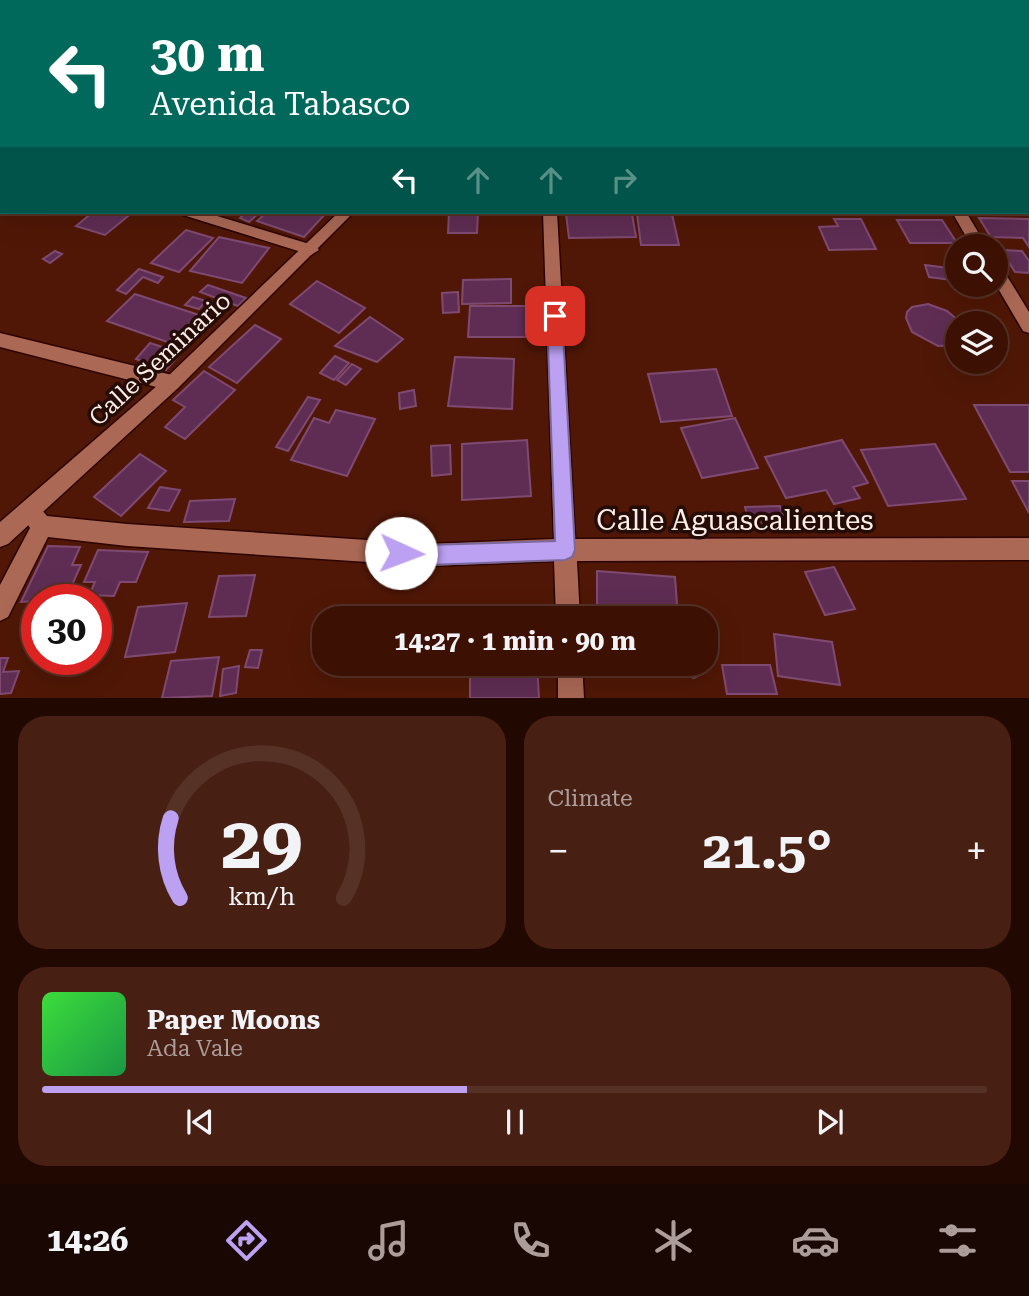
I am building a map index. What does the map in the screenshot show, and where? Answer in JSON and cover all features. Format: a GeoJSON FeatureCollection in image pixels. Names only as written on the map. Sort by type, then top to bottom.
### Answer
{"type":"FeatureCollection","features":[{"type":"Feature","properties":{"kind":"street"},"geometry":{"type":"LineString","coordinates":[[194,214],[311,250]]}},
{"type":"Feature","properties":{"kind":"street","name":"Calle Seminario"},"geometry":{"type":"LineString","coordinates":[[0,536],[36,518],[345,214]]}},
{"type":"Feature","properties":{"kind":"street"},"geometry":{"type":"LineString","coordinates":[[550,214],[567,606]]}},
{"type":"Feature","properties":{"kind":"street"},"geometry":{"type":"LineString","coordinates":[[960,214],[972,234]]}},
{"type":"Feature","properties":{"kind":"street"},"geometry":{"type":"LineString","coordinates":[[1008,292],[1029,326]]}},
{"type":"Feature","properties":{"kind":"street"},"geometry":{"type":"LineString","coordinates":[[0,340],[172,383]]}},
{"type":"Feature","properties":{"kind":"street"},"geometry":{"type":"LineString","coordinates":[[0,609],[36,518]]}},
{"type":"Feature","properties":{"kind":"street","name":"Calle Aguascalientes"},"geometry":{"type":"LineString","coordinates":[[36,518],[141,536],[428,555],[565,550],[1029,549]]}},
{"type":"Feature","properties":{"kind":"street"},"geometry":{"type":"LineString","coordinates":[[570,676],[571,698]]}},
{"type":"Feature","properties":{"kind":"building"},"geometry":{"type":"Polygon","coordinates":[[[91,214],[131,214],[105,235],[76,226],[91,214]]]}},
{"type":"Feature","properties":{"kind":"building"},"geometry":{"type":"Polygon","coordinates":[[[244,214],[258,214],[249,222],[240,218],[244,214]]]}},
{"type":"Feature","properties":{"kind":"building"},"geometry":{"type":"Polygon","coordinates":[[[265,214],[325,214],[304,237],[257,221],[265,214]]]}},
{"type":"Feature","properties":{"kind":"building"},"geometry":{"type":"Polygon","coordinates":[[[449,214],[478,214],[477,233],[448,233],[449,214]]]}},
{"type":"Feature","properties":{"kind":"building"},"geometry":{"type":"Polygon","coordinates":[[[566,214],[632,214],[636,237],[569,238],[566,214]]]}},
{"type":"Feature","properties":{"kind":"building"},"geometry":{"type":"Polygon","coordinates":[[[637,214],[672,214],[679,245],[641,245],[637,214]]]}},
{"type":"Feature","properties":{"kind":"building"},"geometry":{"type":"Polygon","coordinates":[[[979,218],[1029,219],[1029,247],[1023,238],[1008,238],[1008,234],[989,234],[979,218]]]}},
{"type":"Feature","properties":{"kind":"building"},"geometry":{"type":"Polygon","coordinates":[[[834,219],[861,219],[876,249],[829,250],[819,227],[838,226],[834,219]]]}},
{"type":"Feature","properties":{"kind":"building"},"geometry":{"type":"Polygon","coordinates":[[[897,220],[942,220],[951,234],[945,234],[945,243],[910,243],[897,220]]]}},
{"type":"Feature","properties":{"kind":"building"},"geometry":{"type":"Polygon","coordinates":[[[186,230],[213,238],[179,272],[151,263],[186,230]]]}},
{"type":"Feature","properties":{"kind":"building"},"geometry":{"type":"Polygon","coordinates":[[[219,237],[269,248],[242,283],[190,271],[219,237]]]}},
{"type":"Feature","properties":{"kind":"building"},"geometry":{"type":"Polygon","coordinates":[[[1008,250],[1022,251],[1029,261],[1029,273],[1015,272],[1008,261],[1008,250]]]}},
{"type":"Feature","properties":{"kind":"building"},"geometry":{"type":"Polygon","coordinates":[[[55,251],[62,254],[50,263],[43,259],[55,251]]]}},
{"type":"Feature","properties":{"kind":"building"},"geometry":{"type":"Polygon","coordinates":[[[925,265],[945,268],[945,279],[929,277],[925,265]]]}},
{"type":"Feature","properties":{"kind":"building"},"geometry":{"type":"Polygon","coordinates":[[[139,269],[163,277],[158,283],[143,277],[126,294],[117,290],[139,269]]]}},
{"type":"Feature","properties":{"kind":"building"},"geometry":{"type":"Polygon","coordinates":[[[511,279],[511,303],[462,304],[463,280],[511,279]]]}},
{"type":"Feature","properties":{"kind":"building"},"geometry":{"type":"Polygon","coordinates":[[[317,281],[365,308],[339,333],[290,304],[317,281]]]}},
{"type":"Feature","properties":{"kind":"building"},"geometry":{"type":"Polygon","coordinates":[[[208,285],[246,298],[238,306],[200,292],[208,285]]]}},
{"type":"Feature","properties":{"kind":"building"},"geometry":{"type":"Polygon","coordinates":[[[458,292],[459,312],[443,313],[442,293],[458,292]]]}},
{"type":"Feature","properties":{"kind":"building"},"geometry":{"type":"Polygon","coordinates":[[[135,294],[202,316],[176,345],[107,321],[135,294]]]}},
{"type":"Feature","properties":{"kind":"building"},"geometry":{"type":"Polygon","coordinates":[[[193,297],[206,301],[199,309],[185,305],[193,297]]]}},
{"type":"Feature","properties":{"kind":"building"},"geometry":{"type":"Polygon","coordinates":[[[928,304],[947,311],[945,346],[938,346],[912,332],[906,318],[912,307],[928,304]]]}},
{"type":"Feature","properties":{"kind":"building"},"geometry":{"type":"Polygon","coordinates":[[[470,306],[528,306],[529,337],[468,337],[470,306]]]}},
{"type":"Feature","properties":{"kind":"building"},"geometry":{"type":"Polygon","coordinates":[[[370,317],[403,339],[377,362],[335,346],[370,317]]]}},
{"type":"Feature","properties":{"kind":"building"},"geometry":{"type":"Polygon","coordinates":[[[255,325],[281,339],[237,383],[209,367],[255,325]]]}},
{"type":"Feature","properties":{"kind":"building"},"geometry":{"type":"Polygon","coordinates":[[[150,343],[181,353],[166,370],[136,359],[150,343]]]}},
{"type":"Feature","properties":{"kind":"building"},"geometry":{"type":"Polygon","coordinates":[[[335,356],[349,363],[334,380],[320,373],[335,356]]]}},
{"type":"Feature","properties":{"kind":"building"},"geometry":{"type":"Polygon","coordinates":[[[455,357],[514,359],[512,409],[448,406],[455,357]]]}},
{"type":"Feature","properties":{"kind":"building"},"geometry":{"type":"Polygon","coordinates":[[[352,364],[361,369],[346,385],[337,380],[352,364]]]}},
{"type":"Feature","properties":{"kind":"building"},"geometry":{"type":"Polygon","coordinates":[[[716,369],[732,416],[661,422],[648,374],[716,369]]]}},
{"type":"Feature","properties":{"kind":"building"},"geometry":{"type":"Polygon","coordinates":[[[204,371],[235,390],[185,439],[165,427],[185,407],[173,400],[204,371]]]}},
{"type":"Feature","properties":{"kind":"building"},"geometry":{"type":"Polygon","coordinates":[[[414,390],[416,406],[400,409],[399,393],[414,390]]]}},
{"type":"Feature","properties":{"kind":"building"},"geometry":{"type":"Polygon","coordinates":[[[308,397],[320,400],[288,451],[276,447],[308,397]]]}},
{"type":"Feature","properties":{"kind":"building"},"geometry":{"type":"Polygon","coordinates":[[[974,405],[1029,405],[1029,472],[1010,472],[974,405]]]}},
{"type":"Feature","properties":{"kind":"building"},"geometry":{"type":"Polygon","coordinates":[[[336,410],[375,419],[347,476],[291,460],[314,418],[329,423],[336,410]]]}},
{"type":"Feature","properties":{"kind":"building"},"geometry":{"type":"Polygon","coordinates":[[[735,418],[758,468],[702,478],[681,428],[735,418]]]}},
{"type":"Feature","properties":{"kind":"building"},"geometry":{"type":"Polygon","coordinates":[[[527,440],[531,496],[462,500],[462,444],[527,440]]]}},
{"type":"Feature","properties":{"kind":"building"},"geometry":{"type":"Polygon","coordinates":[[[842,440],[868,483],[853,487],[860,498],[834,504],[826,490],[786,498],[765,457],[842,440]]]}},
{"type":"Feature","properties":{"kind":"building"},"geometry":{"type":"Polygon","coordinates":[[[935,444],[966,499],[888,506],[861,450],[935,444]]]}},
{"type":"Feature","properties":{"kind":"building"},"geometry":{"type":"Polygon","coordinates":[[[450,445],[451,474],[432,476],[431,446],[450,445]]]}},
{"type":"Feature","properties":{"kind":"building"},"geometry":{"type":"Polygon","coordinates":[[[140,454],[166,471],[121,516],[94,497],[140,454]]]}},
{"type":"Feature","properties":{"kind":"building"},"geometry":{"type":"Polygon","coordinates":[[[1012,481],[1029,481],[1029,513],[1012,481]]]}},
{"type":"Feature","properties":{"kind":"building"},"geometry":{"type":"Polygon","coordinates":[[[160,487],[180,490],[169,511],[148,508],[160,487]]]}},
{"type":"Feature","properties":{"kind":"building"},"geometry":{"type":"Polygon","coordinates":[[[235,499],[229,521],[184,522],[190,501],[235,499]]]}},
{"type":"Feature","properties":{"kind":"building"},"geometry":{"type":"Polygon","coordinates":[[[780,506],[785,521],[749,523],[745,507],[780,506]]]}},
{"type":"Feature","properties":{"kind":"building"},"geometry":{"type":"Polygon","coordinates":[[[48,546],[80,547],[72,565],[81,565],[72,584],[30,584],[48,546]]]}},
{"type":"Feature","properties":{"kind":"building"},"geometry":{"type":"Polygon","coordinates":[[[98,550],[148,552],[136,582],[120,582],[114,596],[112,584],[84,582],[98,550]]]}},
{"type":"Feature","properties":{"kind":"building"},"geometry":{"type":"Polygon","coordinates":[[[834,567],[855,609],[825,615],[805,572],[834,567]]]}},
{"type":"Feature","properties":{"kind":"building"},"geometry":{"type":"Polygon","coordinates":[[[597,571],[675,577],[677,606],[597,606],[597,571]]]}},
{"type":"Feature","properties":{"kind":"building"},"geometry":{"type":"Polygon","coordinates":[[[255,575],[246,616],[209,617],[219,576],[255,575]]]}},
{"type":"Feature","properties":{"kind":"building"},"geometry":{"type":"Polygon","coordinates":[[[187,603],[175,652],[125,657],[138,607],[187,603]]]}},
{"type":"Feature","properties":{"kind":"building"},"geometry":{"type":"Polygon","coordinates":[[[774,634],[832,642],[840,685],[778,676],[774,634]]]}},
{"type":"Feature","properties":{"kind":"building"},"geometry":{"type":"Polygon","coordinates":[[[250,650],[262,650],[258,668],[245,667],[250,650]]]}},
{"type":"Feature","properties":{"kind":"building"},"geometry":{"type":"Polygon","coordinates":[[[219,657],[212,696],[162,698],[171,661],[219,657]]]}},
{"type":"Feature","properties":{"kind":"building"},"geometry":{"type":"Polygon","coordinates":[[[0,658],[8,658],[3,672],[19,671],[11,693],[0,694],[0,658]]]}},
{"type":"Feature","properties":{"kind":"building"},"geometry":{"type":"Polygon","coordinates":[[[722,665],[770,665],[777,694],[727,694],[722,665]]]}},
{"type":"Feature","properties":{"kind":"building"},"geometry":{"type":"Polygon","coordinates":[[[239,666],[236,693],[220,696],[223,669],[239,666]]]}},
{"type":"Feature","properties":{"kind":"building"},"geometry":{"type":"Polygon","coordinates":[[[470,676],[538,676],[539,698],[470,698],[470,676]]]}},
{"type":"Feature","properties":{"kind":"route"},"geometry":{"type":"LineString","coordinates":[[401,553],[428,555],[565,550],[555,316]]}}]}
